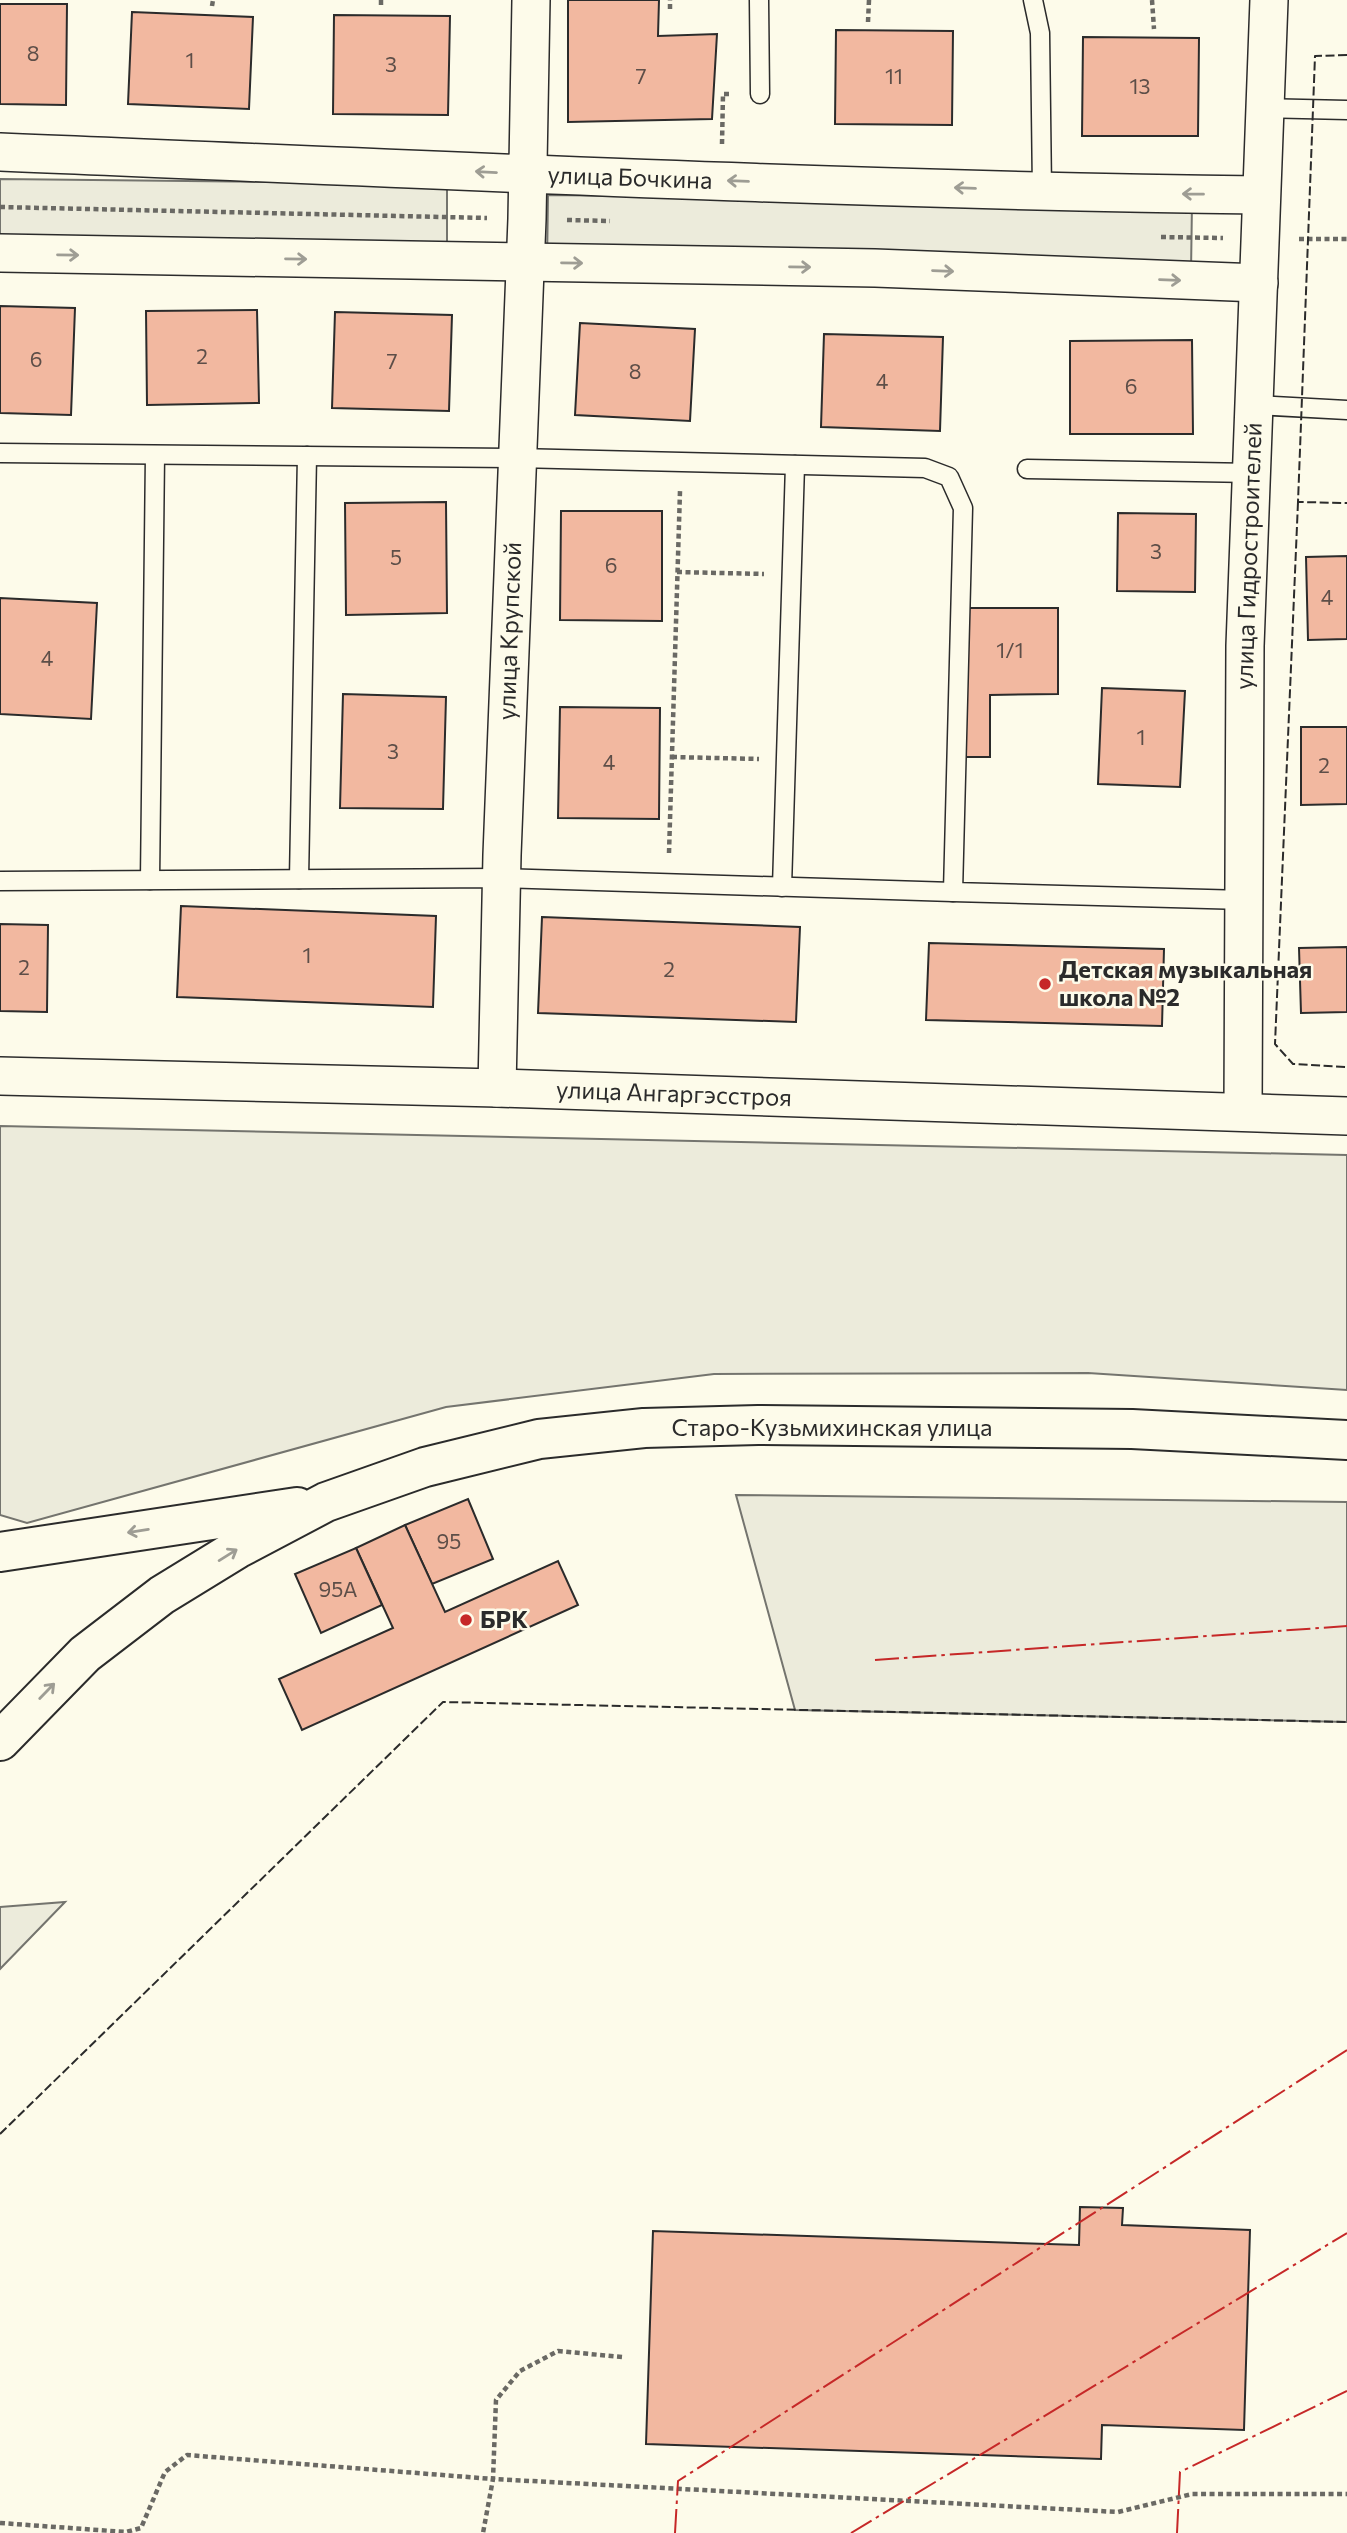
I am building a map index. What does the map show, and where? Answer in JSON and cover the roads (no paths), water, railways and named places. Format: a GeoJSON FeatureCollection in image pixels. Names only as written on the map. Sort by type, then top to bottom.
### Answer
{"type":"FeatureCollection","features":[{"type":"Feature","properties":{"kind":"main road","name":"Старо-Кузьмихинская улица"},"geometry":{"type":"LineString","coordinates":[[326,1502],[425,1467],[539,1439],[644,1428],[758,1424],[1132,1429],[1347,1440]]}},
{"type":"Feature","properties":{"kind":"main road"},"geometry":{"type":"LineString","coordinates":[[0,1552],[326,1502]]}},
{"type":"Feature","properties":{"kind":"main road"},"geometry":{"type":"LineString","coordinates":[[0,1741],[85,1654],[126,1620],[237,1549],[326,1502]]}},
{"type":"Feature","properties":{"kind":"street","name":"улица Крупской"},"geometry":{"type":"LineString","coordinates":[[497,1088],[501,878],[528,174],[531,0]]}},
{"type":"Feature","properties":{"kind":"street","name":"улица Гидростроителей"},"geometry":{"type":"LineString","coordinates":[[1243,1112],[1245,646],[1269,0]]}},
{"type":"Feature","properties":{"kind":"street","name":"улица Бочкина"},"geometry":{"type":"LineString","coordinates":[[0,152],[528,174],[1042,191],[1261,195]]}},
{"type":"Feature","properties":{"kind":"street"},"geometry":{"type":"LineString","coordinates":[[0,253],[875,268],[1259,283]]}},
{"type":"Feature","properties":{"kind":"street","name":"улица Ангаргэсстроя"},"geometry":{"type":"LineString","coordinates":[[0,1076],[497,1088],[1347,1116]]}},
{"type":"Feature","properties":{"kind":"lane"},"geometry":{"type":"LineString","coordinates":[[759,0],[760,93]]}},
{"type":"Feature","properties":{"kind":"lane"},"geometry":{"type":"LineString","coordinates":[[1033,0],[1040,33],[1042,191]]}},
{"type":"Feature","properties":{"kind":"lane"},"geometry":{"type":"LineString","coordinates":[[1264,108],[1347,110]]}},
{"type":"Feature","properties":{"kind":"lane"},"geometry":{"type":"LineString","coordinates":[[1254,405],[1347,410]]}},
{"type":"Feature","properties":{"kind":"lane"},"geometry":{"type":"LineString","coordinates":[[0,453],[517,458],[925,468],[949,477],[962,508],[953,892]]}},
{"type":"Feature","properties":{"kind":"lane"},"geometry":{"type":"LineString","coordinates":[[150,880],[155,455]]}},
{"type":"Feature","properties":{"kind":"lane"},"geometry":{"type":"LineString","coordinates":[[299,879],[307,456]]}},
{"type":"Feature","properties":{"kind":"lane"},"geometry":{"type":"LineString","coordinates":[[782,887],[795,465]]}},
{"type":"Feature","properties":{"kind":"lane"},"geometry":{"type":"LineString","coordinates":[[1027,469],[1252,473]]}},
{"type":"Feature","properties":{"kind":"lane"},"geometry":{"type":"LineString","coordinates":[[0,881],[501,878],[1244,900]]}},
{"type":"Feature","properties":{"kind":"place","name":"Детская музыкальная школа №2"},"geometry":{"type":"Point","coordinates":[1045,984]}},
{"type":"Feature","properties":{"kind":"place","name":"БРК"},"geometry":{"type":"Point","coordinates":[466,1620]}}]}
